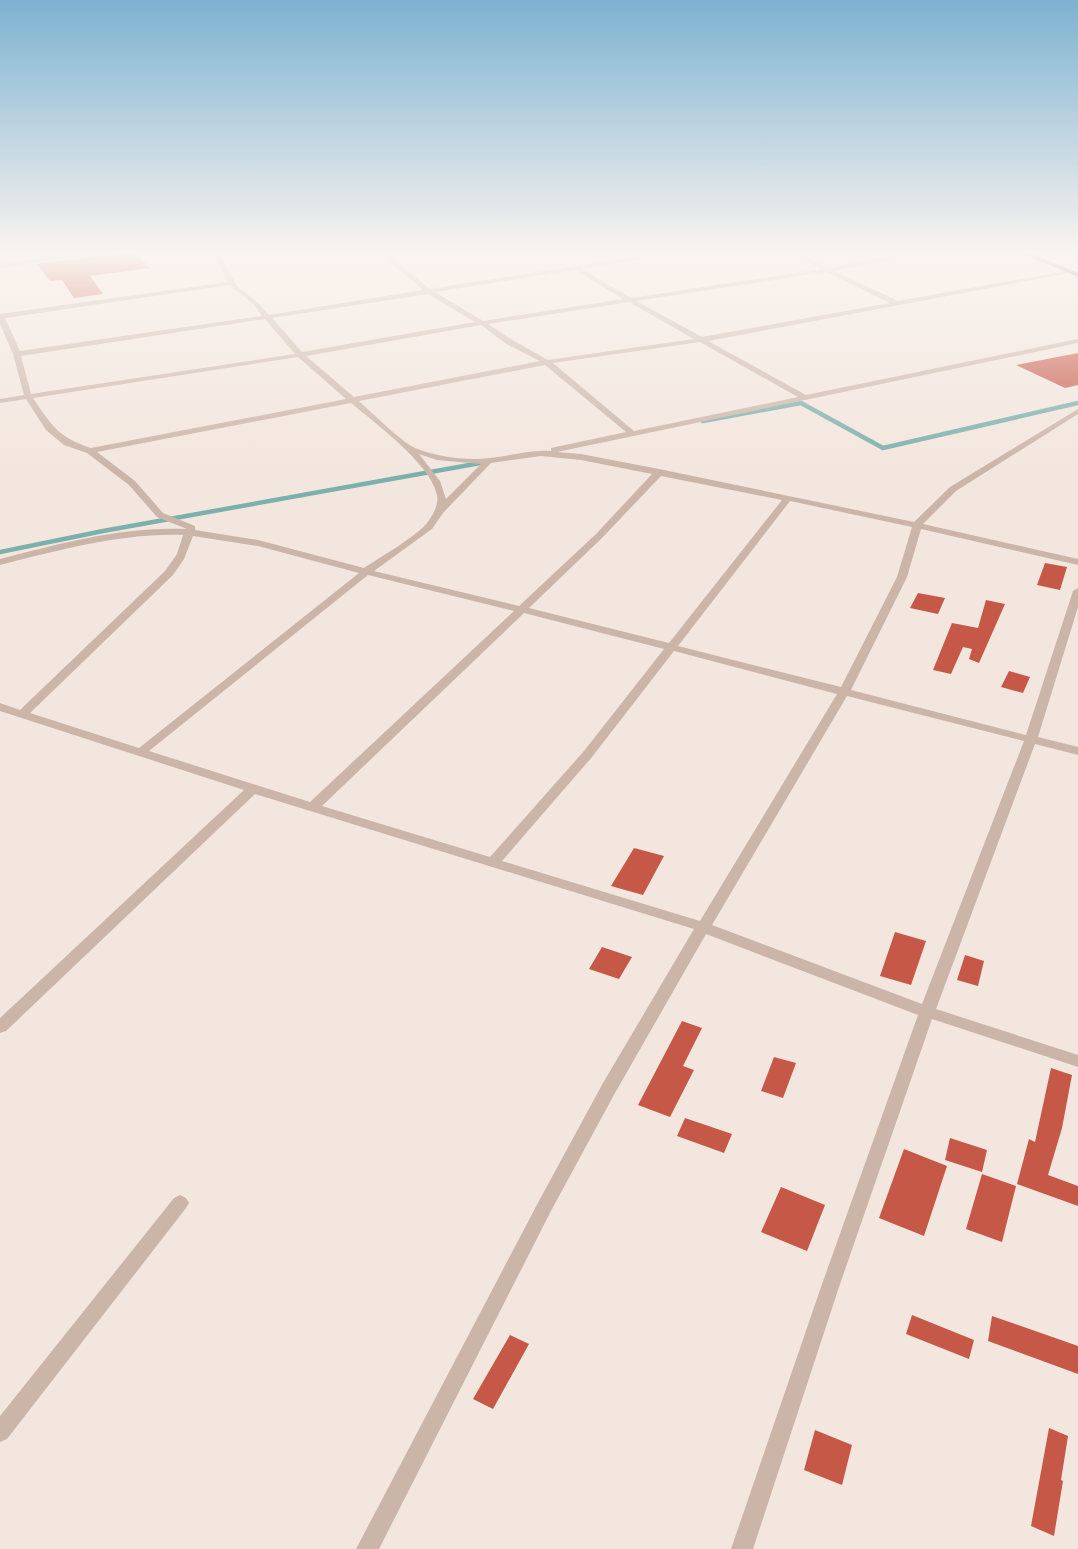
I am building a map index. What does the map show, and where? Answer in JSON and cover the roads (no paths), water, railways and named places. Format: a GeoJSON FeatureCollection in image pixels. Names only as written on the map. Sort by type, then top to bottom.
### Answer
{"type":"FeatureCollection","features":[{"type":"Feature","properties":{"kind":"street"},"geometry":{"type":"LineString","coordinates":[[3,324],[17,354],[28,396],[49,428],[67,443],[90,451],[132,483],[160,515],[204,533]]}},
{"type":"Feature","properties":{"kind":"street"},"geometry":{"type":"LineString","coordinates":[[17,354],[217,324]]}},
{"type":"Feature","properties":{"kind":"street"},"geometry":{"type":"LineString","coordinates":[[273,324],[300,355],[410,449],[436,481],[442,496],[440,511]]}},
{"type":"Feature","properties":{"kind":"street"},"geometry":{"type":"LineString","coordinates":[[0,401],[300,355],[475,324]]}},
{"type":"Feature","properties":{"kind":"street"},"geometry":{"type":"LineString","coordinates":[[484,324],[511,343],[547,362],[633,434]]}},
{"type":"Feature","properties":{"kind":"street"},"geometry":{"type":"LineString","coordinates":[[671,324],[804,398]]}},
{"type":"Feature","properties":{"kind":"street"},"geometry":{"type":"LineString","coordinates":[[90,451],[547,362],[700,340],[783,324]]}},
{"type":"Feature","properties":{"kind":"street"},"geometry":{"type":"LineString","coordinates":[[410,449],[437,457],[465,461],[488,461],[541,453],[1078,341]]}},
{"type":"Feature","properties":{"kind":"street"},"geometry":{"type":"LineString","coordinates":[[367,1549],[546,1204],[609,1088],[844,692],[902,577],[917,525],[953,489],[1078,411]]}},
{"type":"Feature","properties":{"kind":"street"},"geometry":{"type":"LineString","coordinates":[[541,453],[581,457],[788,498],[1078,562]]}},
{"type":"Feature","properties":{"kind":"street"},"geometry":{"type":"LineString","coordinates":[[141,752],[366,572],[429,527],[440,511],[488,461]]}},
{"type":"Feature","properties":{"kind":"street"},"geometry":{"type":"LineString","coordinates":[[313,807],[599,536],[659,472]]}},
{"type":"Feature","properties":{"kind":"street"},"geometry":{"type":"LineString","coordinates":[[493,862],[588,754],[672,649],[788,498]]}},
{"type":"Feature","properties":{"kind":"street"},"geometry":{"type":"LineString","coordinates":[[0,562],[112,537],[150,532],[204,533],[266,544],[366,572],[523,609],[672,649],[1078,750]]}},
{"type":"Feature","properties":{"kind":"street"},"geometry":{"type":"LineString","coordinates":[[20,715],[169,573],[182,556],[189,532]]}},
{"type":"Feature","properties":{"kind":"street"},"geometry":{"type":"LineString","coordinates":[[742,1549],[830,1287],[927,1012],[974,883],[1031,739],[1078,591]]}},
{"type":"Feature","properties":{"kind":"street"},"geometry":{"type":"LineString","coordinates":[[0,708],[253,789],[703,927],[927,1012],[1078,1061]]}},
{"type":"Feature","properties":{"kind":"street"},"geometry":{"type":"LineString","coordinates":[[0,1027],[253,789]]}},
{"type":"Feature","properties":{"kind":"street"},"geometry":{"type":"LineString","coordinates":[[0,1432],[180,1203]]}},
{"type":"Feature","properties":{"kind":"waterway"},"geometry":{"type":"LineString","coordinates":[[703,421],[801,403],[883,448],[1078,403]]}},
{"type":"Feature","properties":{"kind":"waterway"},"geometry":{"type":"LineString","coordinates":[[0,552],[103,531],[486,462]]}}]}
